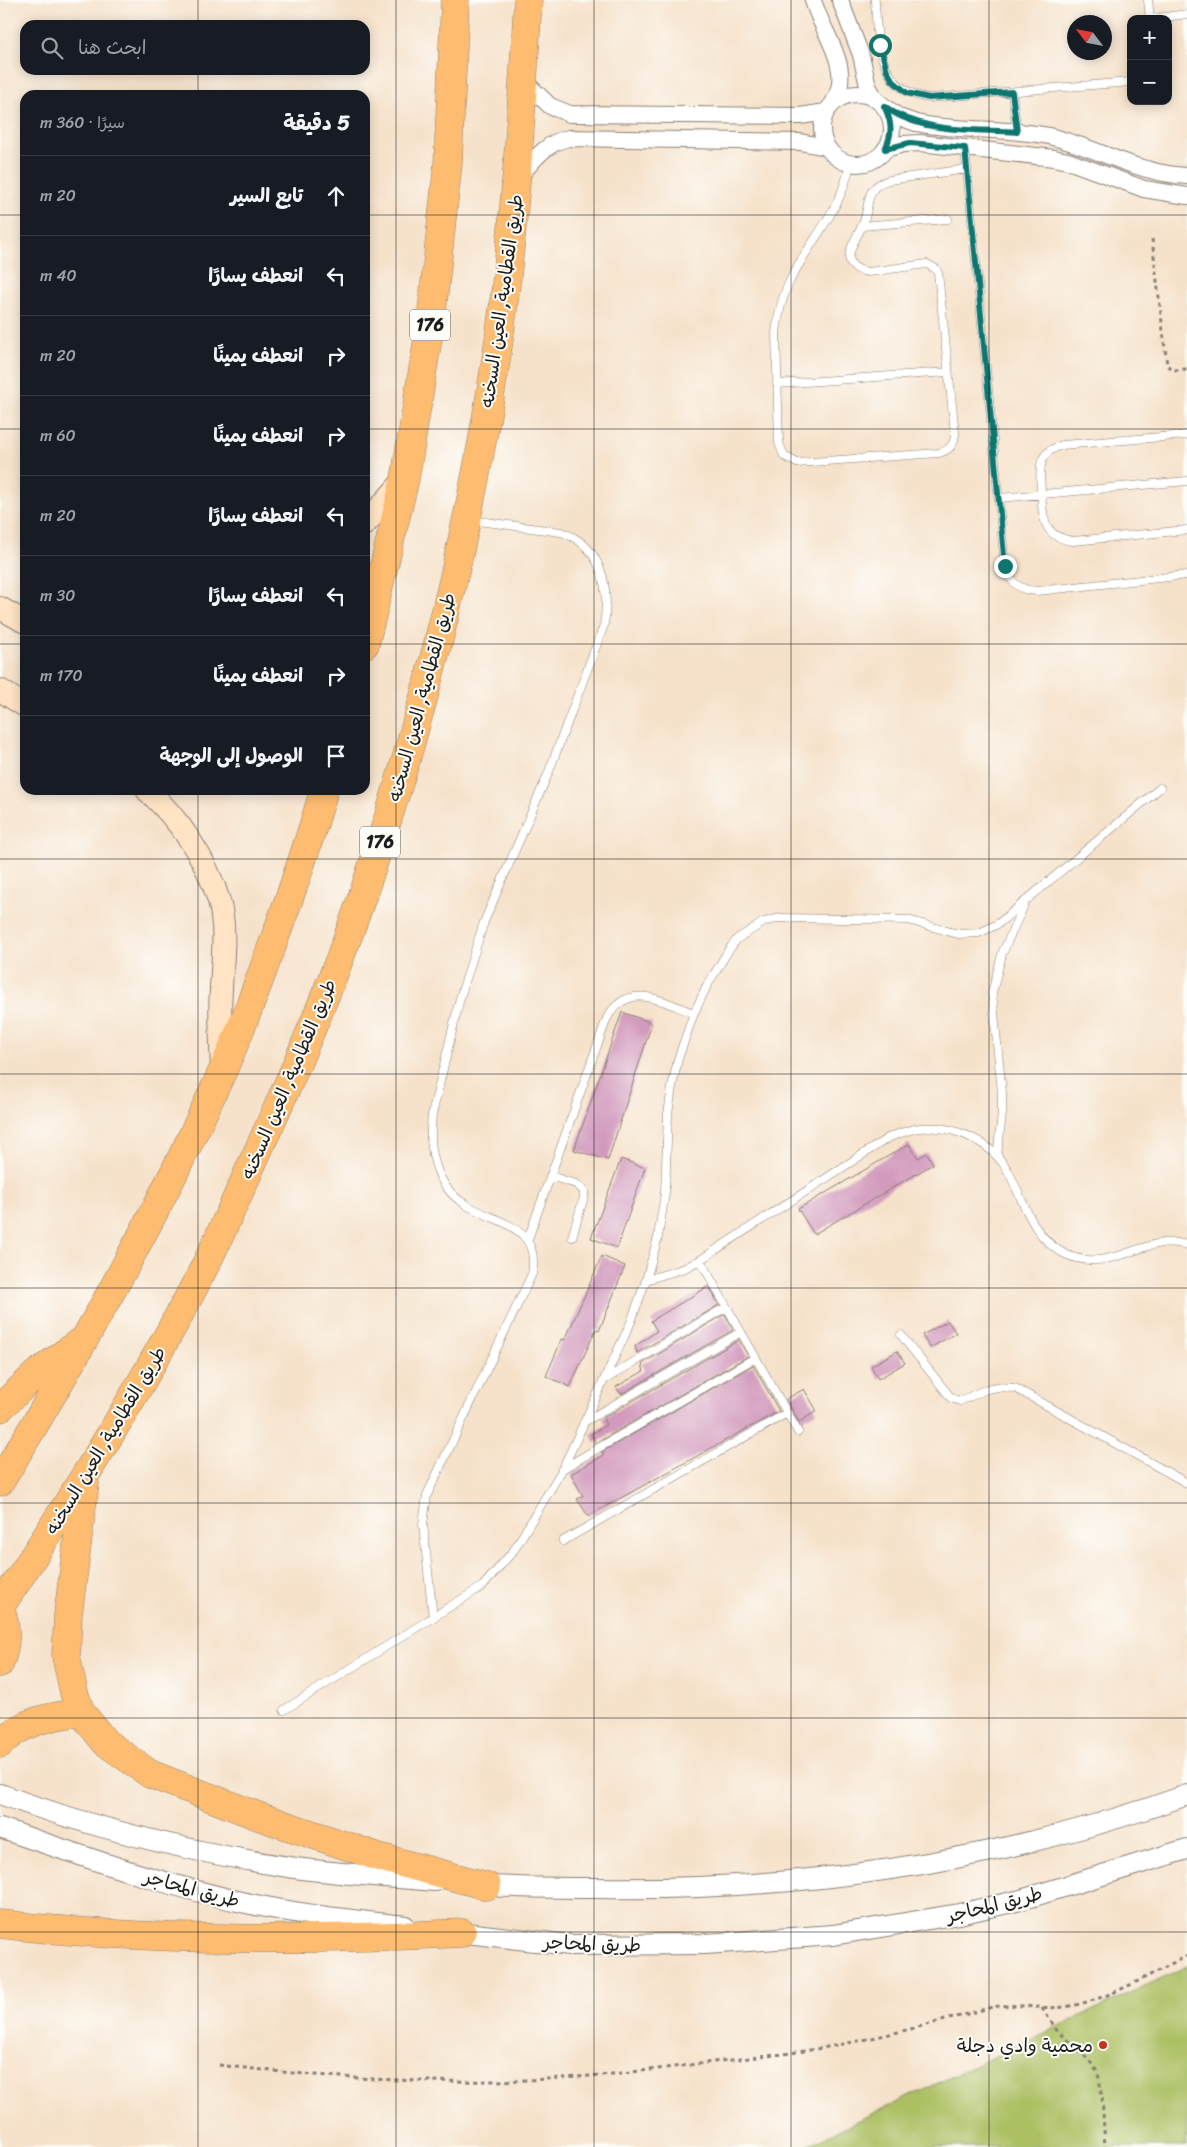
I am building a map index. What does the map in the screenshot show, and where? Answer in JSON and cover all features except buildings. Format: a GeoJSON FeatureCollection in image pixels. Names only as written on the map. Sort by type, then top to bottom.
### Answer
{"type":"FeatureCollection","features":[{"type":"Feature","properties":{"kind":"highway","name":"176"},"geometry":{"type":"LineString","coordinates":[[370,623],[405,479],[431,320],[447,173],[455,0]]}},
{"type":"Feature","properties":{"kind":"highway","name":"طريق القطامية, العين السخنه"},"geometry":{"type":"LineString","coordinates":[[0,1607],[86,1476],[150,1367],[208,1259],[291,1079],[360,904],[417,726],[467,520],[496,359],[518,178],[528,0]]}},
{"type":"Feature","properties":{"kind":"highway"},"geometry":{"type":"LineString","coordinates":[[0,1482],[49,1402],[137,1245],[222,1073],[242,1026],[306,851],[323,795]]}},
{"type":"Feature","properties":{"kind":"highway"},"geometry":{"type":"LineString","coordinates":[[0,1408],[35,1375],[83,1341]]}},
{"type":"Feature","properties":{"kind":"highway"},"geometry":{"type":"LineString","coordinates":[[86,1476],[68,1615],[66,1656],[74,1693],[81,1712],[105,1742],[150,1774],[258,1816],[326,1840],[487,1886]]}},
{"type":"Feature","properties":{"kind":"highway"},"geometry":{"type":"LineString","coordinates":[[0,1607],[6,1629],[6,1641],[0,1663]]}},
{"type":"Feature","properties":{"kind":"highway"},"geometry":{"type":"LineString","coordinates":[[0,1744],[14,1732],[27,1725],[54,1716],[81,1712]]}},
{"type":"Feature","properties":{"kind":"highway"},"geometry":{"type":"LineString","coordinates":[[0,1924],[81,1932],[210,1938],[350,1938],[462,1933]]}},
{"type":"Feature","properties":{"kind":"main road"},"geometry":{"type":"LineString","coordinates":[[370,518],[405,479]]}},
{"type":"Feature","properties":{"kind":"main road"},"geometry":{"type":"LineString","coordinates":[[1,610],[20,620]]}},
{"type":"Feature","properties":{"kind":"main road"},"geometry":{"type":"LineString","coordinates":[[0,690],[20,703]]}},
{"type":"Feature","properties":{"kind":"main road"},"geometry":{"type":"LineString","coordinates":[[152,795],[186,835],[199,856],[219,902],[224,951],[221,989],[222,1073]]}},
{"type":"Feature","properties":{"kind":"street"},"geometry":{"type":"LineString","coordinates":[[812,0],[833,48],[840,70],[841,84],[822,123],[822,135],[826,146],[834,156],[844,162],[867,162],[877,158],[885,149],[890,139],[892,128],[890,116],[868,86],[861,55],[840,0]]}},
{"type":"Feature","properties":{"kind":"street"},"geometry":{"type":"LineString","coordinates":[[523,80],[550,106],[570,114],[809,116],[829,107],[843,96],[865,94],[899,117],[926,125],[1047,136],[1082,145],[1145,170],[1187,176]]}},
{"type":"Feature","properties":{"kind":"street"},"geometry":{"type":"LineString","coordinates":[[518,178],[547,147],[560,140],[569,138],[800,142],[826,146]]}},
{"type":"Feature","properties":{"kind":"street"},"geometry":{"type":"LineString","coordinates":[[885,149],[910,143],[1068,161],[1144,190],[1187,196]]}},
{"type":"Feature","properties":{"kind":"street","name":"طريق المحاجر"},"geometry":{"type":"LineString","coordinates":[[0,1794],[160,1842],[252,1861],[340,1873],[487,1886],[644,1889],[779,1882],[846,1875],[912,1865],[1044,1838],[1109,1821],[1187,1795]]}},
{"type":"Feature","properties":{"kind":"street","name":"طريق المحاجر"},"geometry":{"type":"LineString","coordinates":[[0,1828],[150,1878],[250,1904],[303,1914],[570,1945],[705,1944],[832,1935],[932,1919],[1021,1900],[1187,1849]]}},
{"type":"Feature","properties":{"kind":"lane"},"geometry":{"type":"LineString","coordinates":[[875,0],[876,26],[887,71],[893,81],[907,93],[929,98],[1127,82]]}},
{"type":"Feature","properties":{"kind":"lane"},"geometry":{"type":"LineString","coordinates":[[1148,0],[1150,19],[1187,14]]}},
{"type":"Feature","properties":{"kind":"lane"},"geometry":{"type":"LineString","coordinates":[[1012,92],[1017,132]]}},
{"type":"Feature","properties":{"kind":"lane"},"geometry":{"type":"LineString","coordinates":[[965,148],[1005,566],[1008,577],[1016,585],[1026,590],[1037,591],[1187,575]]}},
{"type":"Feature","properties":{"kind":"lane"},"geometry":{"type":"LineString","coordinates":[[850,163],[846,183],[839,202],[795,270],[782,300],[776,333],[780,450],[784,456],[797,463],[946,451],[955,440],[938,273],[936,269],[927,264],[868,272],[856,269],[849,259],[848,253],[862,226],[869,196],[878,184],[889,180],[967,169]]}},
{"type":"Feature","properties":{"kind":"lane"},"geometry":{"type":"LineString","coordinates":[[862,226],[948,219]]}},
{"type":"Feature","properties":{"kind":"lane"},"geometry":{"type":"LineString","coordinates":[[777,384],[948,372]]}},
{"type":"Feature","properties":{"kind":"lane"},"geometry":{"type":"LineString","coordinates":[[1187,435],[1062,445],[1054,448],[1042,460],[1039,468],[1043,517],[1046,524],[1057,536],[1064,540],[1073,541],[1187,530]]}},
{"type":"Feature","properties":{"kind":"lane"},"geometry":{"type":"LineString","coordinates":[[999,498],[1187,481]]}},
{"type":"Feature","properties":{"kind":"lane"},"geometry":{"type":"LineString","coordinates":[[433,1618],[423,1524],[427,1495],[532,1274],[534,1262],[533,1250],[528,1239],[519,1230],[463,1204],[451,1192],[435,1164],[430,1131],[460,998],[471,960],[499,884],[548,774],[604,625],[606,593],[603,577],[591,551],[573,535],[467,520]]}},
{"type":"Feature","properties":{"kind":"lane"},"geometry":{"type":"LineString","coordinates":[[284,1710],[484,1586],[496,1574],[514,1550],[562,1470],[631,1322],[646,1280],[658,1237],[665,1193],[668,1114],[678,1059],[694,1013],[728,951],[738,939],[764,922],[779,918],[908,920],[948,933],[968,934],[984,931],[998,924],[1160,788]]}},
{"type":"Feature","properties":{"kind":"lane"},"geometry":{"type":"LineString","coordinates":[[997,1156],[1001,1128],[1002,1093],[992,993],[1008,936],[1027,900]]}},
{"type":"Feature","properties":{"kind":"lane"},"geometry":{"type":"LineString","coordinates":[[528,1239],[606,1018],[612,1008],[631,996],[642,996],[694,1013]]}},
{"type":"Feature","properties":{"kind":"lane"},"geometry":{"type":"LineString","coordinates":[[646,1280],[685,1268],[700,1260],[888,1138],[920,1128],[937,1128],[970,1136],[997,1156],[1007,1170],[1033,1224],[1052,1246],[1065,1254],[1093,1261],[1108,1260],[1165,1243],[1187,1246]]}},
{"type":"Feature","properties":{"kind":"lane"},"geometry":{"type":"LineString","coordinates":[[550,1176],[576,1184],[584,1191],[584,1197],[572,1237]]}},
{"type":"Feature","properties":{"kind":"lane"},"geometry":{"type":"LineString","coordinates":[[700,1260],[798,1432]]}},
{"type":"Feature","properties":{"kind":"lane"},"geometry":{"type":"LineString","coordinates":[[604,1380],[726,1307]]}},
{"type":"Feature","properties":{"kind":"lane"},"geometry":{"type":"LineString","coordinates":[[584,1422],[741,1332]]}},
{"type":"Feature","properties":{"kind":"lane"},"geometry":{"type":"LineString","coordinates":[[901,1336],[951,1398],[960,1401],[996,1387],[1015,1388],[1187,1483]]}},
{"type":"Feature","properties":{"kind":"lane"},"geometry":{"type":"LineString","coordinates":[[562,1470],[756,1358]]}},
{"type":"Feature","properties":{"kind":"lane"},"geometry":{"type":"LineString","coordinates":[[563,1541],[787,1413]]}},
{"type":"Feature","properties":{"kind":"path"},"geometry":{"type":"LineString","coordinates":[[1152,239],[1167,365],[1174,370],[1187,369]]}},
{"type":"Feature","properties":{"kind":"path"},"geometry":{"type":"LineString","coordinates":[[219,2065],[287,2073],[423,2081],[501,2081],[604,2075],[815,2049],[919,2028],[996,2006],[1010,2005],[1042,2008],[1064,2006],[1096,1999],[1187,1956]]}},
{"type":"Feature","properties":{"kind":"path"},"geometry":{"type":"LineString","coordinates":[[1042,2008],[1058,2032],[1089,2060],[1098,2073],[1102,2095],[1105,2147]]}},
{"type":"Feature","properties":{"kind":"green space","name":"محمية وادي دجلة"},"geometry":{"type":"Polygon","coordinates":[[[1187,1966],[1187,2147],[804,2147],[853,2123],[1187,1966]]]}},
{"type":"Feature","properties":{"kind":"place","name":"محمية وادي دجلة"},"geometry":{"type":"Point","coordinates":[1103,2045]}},
{"type":"Feature","properties":{"kind":"route"},"geometry":{"type":"LineString","coordinates":[[880,45],[887,71],[893,81],[907,93],[929,98],[1012,92],[1017,132],[926,125],[899,117],[884,106],[890,116],[892,128],[890,139],[885,149],[910,143],[965,148],[1005,566]]}}]}
